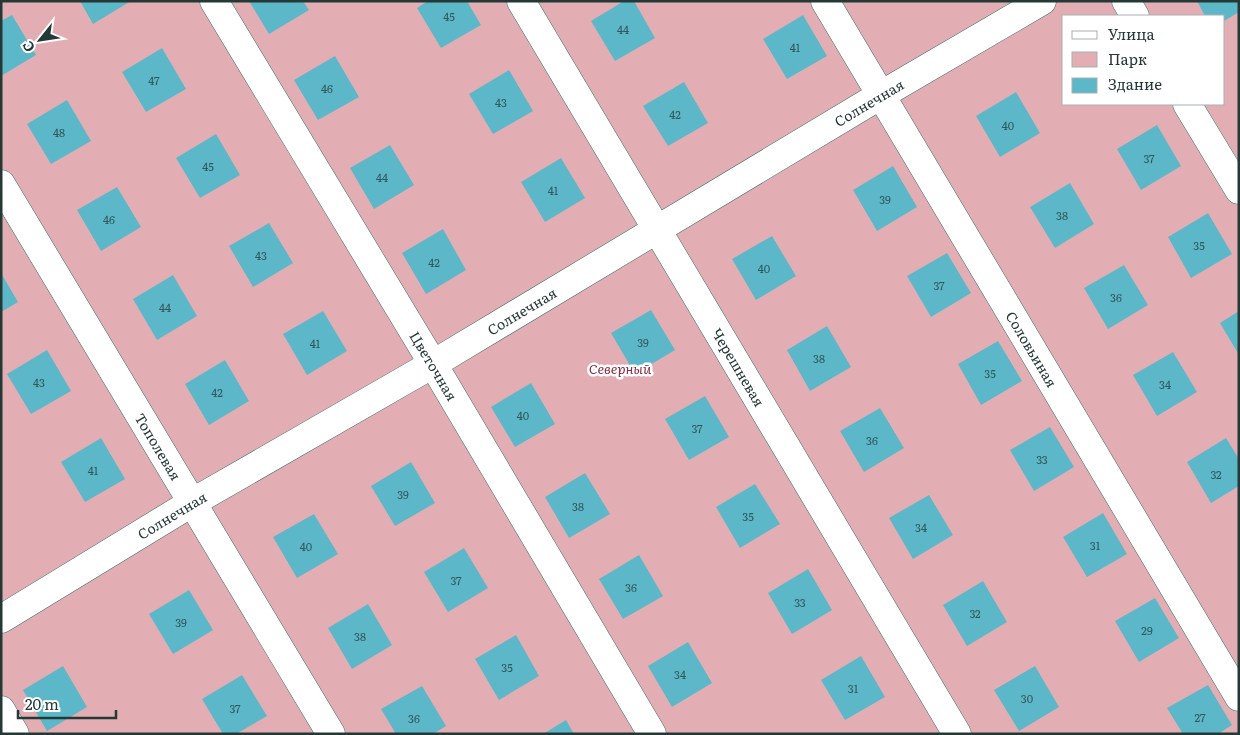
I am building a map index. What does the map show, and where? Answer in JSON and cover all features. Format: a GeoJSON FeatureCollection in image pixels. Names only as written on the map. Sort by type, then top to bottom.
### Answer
{"type":"FeatureCollection","features":[{"type":"Feature","properties":{"kind":"street","name":"Цветочная"},"geometry":{"type":"LineString","coordinates":[[214,1],[433,364],[652,734]]}},
{"type":"Feature","properties":{"kind":"street","name":"Черешневая"},"geometry":{"type":"LineString","coordinates":[[521,1],[956,734]]}},
{"type":"Feature","properties":{"kind":"street","name":"Соловьиная"},"geometry":{"type":"LineString","coordinates":[[825,1],[1239,697]]}},
{"type":"Feature","properties":{"kind":"street","name":"Солнечная"},"geometry":{"type":"LineString","coordinates":[[1,619],[193,502],[433,364],[881,95],[1042,1]]}},
{"type":"Feature","properties":{"kind":"street"},"geometry":{"type":"LineString","coordinates":[[1126,1],[1134,15]]}},
{"type":"Feature","properties":{"kind":"street"},"geometry":{"type":"LineString","coordinates":[[1188,105],[1239,190]]}},
{"type":"Feature","properties":{"kind":"street","name":"Тополевая"},"geometry":{"type":"LineString","coordinates":[[1,184],[332,734]]}},
{"type":"Feature","properties":{"kind":"street"},"geometry":{"type":"LineString","coordinates":[[1,710],[15,734]]}},
{"type":"Feature","properties":{"kind":"green space","name":"Северный"},"geometry":{"type":"Polygon","coordinates":[[[1,1],[1239,1],[1239,734],[1,734],[1,1]]]}},
{"type":"Feature","properties":{"kind":"building"},"geometry":{"type":"Polygon","coordinates":[[[80,1],[131,1],[93,24],[80,1]]]}},
{"type":"Feature","properties":{"kind":"building"},"geometry":{"type":"Polygon","coordinates":[[[249,1],[303,1],[309,10],[269,34],[249,1]]]}},
{"type":"Feature","properties":{"kind":"building"},"geometry":{"type":"Polygon","coordinates":[[[428,1],[467,1],[481,25],[441,48],[417,8],[428,1]]]}},
{"type":"Feature","properties":{"kind":"building"},"geometry":{"type":"Polygon","coordinates":[[[624,1],[634,1],[655,38],[615,61],[591,21],[624,1]]]}},
{"type":"Feature","properties":{"kind":"building"},"geometry":{"type":"Polygon","coordinates":[[[1197,1],[1239,1],[1239,12],[1225,20],[1225,15],[1204,15],[1197,1]]]}},
{"type":"Feature","properties":{"kind":"building"},"geometry":{"type":"Polygon","coordinates":[[[12,15],[36,55],[1,76],[1,21],[12,15]]]}},
{"type":"Feature","properties":{"kind":"building"},"geometry":{"type":"Polygon","coordinates":[[[803,15],[827,56],[787,79],[763,39],[803,15]]]}},
{"type":"Feature","properties":{"kind":"building"},"geometry":{"type":"Polygon","coordinates":[[[162,48],[186,89],[146,112],[122,72],[162,48]]]}},
{"type":"Feature","properties":{"kind":"building"},"geometry":{"type":"Polygon","coordinates":[[[335,56],[359,97],[318,120],[294,80],[335,56]]]}},
{"type":"Feature","properties":{"kind":"building"},"geometry":{"type":"Polygon","coordinates":[[[509,70],[533,111],[493,134],[469,94],[509,70]]]}},
{"type":"Feature","properties":{"kind":"building"},"geometry":{"type":"Polygon","coordinates":[[[684,82],[708,123],[668,146],[643,106],[684,82]]]}},
{"type":"Feature","properties":{"kind":"building"},"geometry":{"type":"Polygon","coordinates":[[[1016,92],[1040,133],[1000,157],[976,116],[1016,92]]]}},
{"type":"Feature","properties":{"kind":"building"},"geometry":{"type":"Polygon","coordinates":[[[67,100],[91,141],[51,164],[27,124],[67,100]]]}},
{"type":"Feature","properties":{"kind":"building"},"geometry":{"type":"Polygon","coordinates":[[[1157,125],[1181,166],[1141,190],[1117,149],[1157,125]]]}},
{"type":"Feature","properties":{"kind":"building"},"geometry":{"type":"Polygon","coordinates":[[[216,134],[240,175],[200,198],[176,158],[216,134]]]}},
{"type":"Feature","properties":{"kind":"building"},"geometry":{"type":"Polygon","coordinates":[[[390,145],[414,185],[374,209],[350,168],[390,145]]]}},
{"type":"Feature","properties":{"kind":"building"},"geometry":{"type":"Polygon","coordinates":[[[561,158],[585,198],[545,222],[521,182],[561,158]]]}},
{"type":"Feature","properties":{"kind":"building"},"geometry":{"type":"Polygon","coordinates":[[[893,166],[917,207],[877,231],[853,190],[893,166]]]}},
{"type":"Feature","properties":{"kind":"building"},"geometry":{"type":"Polygon","coordinates":[[[1070,183],[1094,224],[1055,248],[1030,207],[1070,183]]]}},
{"type":"Feature","properties":{"kind":"building"},"geometry":{"type":"Polygon","coordinates":[[[117,187],[141,227],[101,251],[77,210],[117,187]]]}},
{"type":"Feature","properties":{"kind":"building"},"geometry":{"type":"Polygon","coordinates":[[[1208,213],[1232,254],[1191,278],[1168,237],[1208,213]]]}},
{"type":"Feature","properties":{"kind":"building"},"geometry":{"type":"Polygon","coordinates":[[[269,223],[293,263],[253,287],[229,246],[269,223]]]}},
{"type":"Feature","properties":{"kind":"building"},"geometry":{"type":"Polygon","coordinates":[[[443,229],[466,270],[426,294],[402,253],[443,229]]]}},
{"type":"Feature","properties":{"kind":"building"},"geometry":{"type":"Polygon","coordinates":[[[772,236],[796,276],[756,300],[732,259],[772,236]]]}},
{"type":"Feature","properties":{"kind":"building"},"geometry":{"type":"Polygon","coordinates":[[[947,253],[971,293],[931,317],[907,276],[947,253]]]}},
{"type":"Feature","properties":{"kind":"building"},"geometry":{"type":"Polygon","coordinates":[[[1124,265],[1148,305],[1108,329],[1084,288],[1124,265]]]}},
{"type":"Feature","properties":{"kind":"building"},"geometry":{"type":"Polygon","coordinates":[[[1,273],[18,302],[1,312],[1,273]]]}},
{"type":"Feature","properties":{"kind":"building"},"geometry":{"type":"Polygon","coordinates":[[[173,275],[197,316],[157,340],[133,299],[173,275]]]}},
{"type":"Feature","properties":{"kind":"building"},"geometry":{"type":"Polygon","coordinates":[[[651,310],[675,350],[635,374],[611,333],[651,310]]]}},
{"type":"Feature","properties":{"kind":"building"},"geometry":{"type":"Polygon","coordinates":[[[323,311],[347,351],[307,375],[283,334],[323,311]]]}},
{"type":"Feature","properties":{"kind":"building"},"geometry":{"type":"Polygon","coordinates":[[[1239,311],[1239,355],[1220,323],[1239,311]]]}},
{"type":"Feature","properties":{"kind":"building"},"geometry":{"type":"Polygon","coordinates":[[[827,326],[851,367],[810,391],[787,350],[827,326]]]}},
{"type":"Feature","properties":{"kind":"building"},"geometry":{"type":"Polygon","coordinates":[[[998,341],[1022,381],[981,405],[958,364],[998,341]]]}},
{"type":"Feature","properties":{"kind":"building"},"geometry":{"type":"Polygon","coordinates":[[[47,350],[71,391],[31,414],[7,374],[47,350]]]}},
{"type":"Feature","properties":{"kind":"building"},"geometry":{"type":"Polygon","coordinates":[[[1173,352],[1197,392],[1157,416],[1133,375],[1173,352]]]}},
{"type":"Feature","properties":{"kind":"building"},"geometry":{"type":"Polygon","coordinates":[[[225,360],[249,401],[209,425],[185,384],[225,360]]]}},
{"type":"Feature","properties":{"kind":"building"},"geometry":{"type":"Polygon","coordinates":[[[531,383],[555,424],[515,447],[491,407],[531,383]]]}},
{"type":"Feature","properties":{"kind":"building"},"geometry":{"type":"Polygon","coordinates":[[[705,396],[729,437],[689,460],[665,419],[705,396]]]}},
{"type":"Feature","properties":{"kind":"building"},"geometry":{"type":"Polygon","coordinates":[[[880,408],[904,448],[864,472],[840,431],[880,408]]]}},
{"type":"Feature","properties":{"kind":"building"},"geometry":{"type":"Polygon","coordinates":[[[1050,427],[1074,467],[1034,491],[1010,450],[1050,427]]]}},
{"type":"Feature","properties":{"kind":"building"},"geometry":{"type":"Polygon","coordinates":[[[101,438],[125,479],[85,502],[61,462],[101,438]]]}},
{"type":"Feature","properties":{"kind":"building"},"geometry":{"type":"Polygon","coordinates":[[[1226,438],[1239,459],[1239,486],[1211,503],[1187,462],[1226,438]]]}},
{"type":"Feature","properties":{"kind":"building"},"geometry":{"type":"Polygon","coordinates":[[[411,462],[435,503],[395,526],[371,486],[411,462]]]}},
{"type":"Feature","properties":{"kind":"building"},"geometry":{"type":"Polygon","coordinates":[[[585,473],[610,514],[569,538],[545,497],[585,473]]]}},
{"type":"Feature","properties":{"kind":"building"},"geometry":{"type":"Polygon","coordinates":[[[755,484],[780,524],[740,548],[716,507],[755,484]]]}},
{"type":"Feature","properties":{"kind":"building"},"geometry":{"type":"Polygon","coordinates":[[[929,495],[953,535],[913,559],[889,518],[929,495]]]}},
{"type":"Feature","properties":{"kind":"building"},"geometry":{"type":"Polygon","coordinates":[[[1103,513],[1127,554],[1087,577],[1063,537],[1103,513]]]}},
{"type":"Feature","properties":{"kind":"building"},"geometry":{"type":"Polygon","coordinates":[[[314,514],[338,554],[297,578],[273,537],[314,514]]]}},
{"type":"Feature","properties":{"kind":"building"},"geometry":{"type":"Polygon","coordinates":[[[464,548],[488,588],[448,612],[424,572],[464,548]]]}},
{"type":"Feature","properties":{"kind":"building"},"geometry":{"type":"Polygon","coordinates":[[[639,555],[663,596],[623,619],[599,579],[639,555]]]}},
{"type":"Feature","properties":{"kind":"building"},"geometry":{"type":"Polygon","coordinates":[[[808,569],[832,610],[792,634],[768,593],[808,569]]]}},
{"type":"Feature","properties":{"kind":"building"},"geometry":{"type":"Polygon","coordinates":[[[983,581],[1007,622],[967,646],[943,605],[983,581]]]}},
{"type":"Feature","properties":{"kind":"building"},"geometry":{"type":"Polygon","coordinates":[[[189,590],[213,630],[173,654],[149,614],[189,590]]]}},
{"type":"Feature","properties":{"kind":"building"},"geometry":{"type":"Polygon","coordinates":[[[1155,598],[1179,638],[1139,662],[1115,621],[1155,598]]]}},
{"type":"Feature","properties":{"kind":"building"},"geometry":{"type":"Polygon","coordinates":[[[368,604],[392,645],[352,669],[328,628],[368,604]]]}},
{"type":"Feature","properties":{"kind":"building"},"geometry":{"type":"Polygon","coordinates":[[[516,635],[539,676],[499,700],[475,659],[516,635]]]}},
{"type":"Feature","properties":{"kind":"building"},"geometry":{"type":"Polygon","coordinates":[[[688,642],[712,683],[672,707],[648,666],[688,642]]]}},
{"type":"Feature","properties":{"kind":"building"},"geometry":{"type":"Polygon","coordinates":[[[861,656],[885,697],[845,720],[821,680],[861,656]]]}},
{"type":"Feature","properties":{"kind":"building"},"geometry":{"type":"Polygon","coordinates":[[[63,666],[87,707],[47,731],[23,690],[63,666]]]}},
{"type":"Feature","properties":{"kind":"building"},"geometry":{"type":"Polygon","coordinates":[[[1035,666],[1059,707],[1019,731],[994,690],[1035,666]]]}},
{"type":"Feature","properties":{"kind":"building"},"geometry":{"type":"Polygon","coordinates":[[[242,675],[267,716],[236,734],[223,734],[202,699],[242,675]]]}},
{"type":"Feature","properties":{"kind":"building"},"geometry":{"type":"Polygon","coordinates":[[[1208,685],[1232,725],[1218,734],[1183,734],[1167,708],[1208,685]]]}},
{"type":"Feature","properties":{"kind":"building"},"geometry":{"type":"Polygon","coordinates":[[[422,686],[446,726],[433,734],[396,734],[381,709],[422,686]]]}},
{"type":"Feature","properties":{"kind":"building"},"geometry":{"type":"Polygon","coordinates":[[[566,720],[574,734],[543,734],[566,720]]]}}]}
